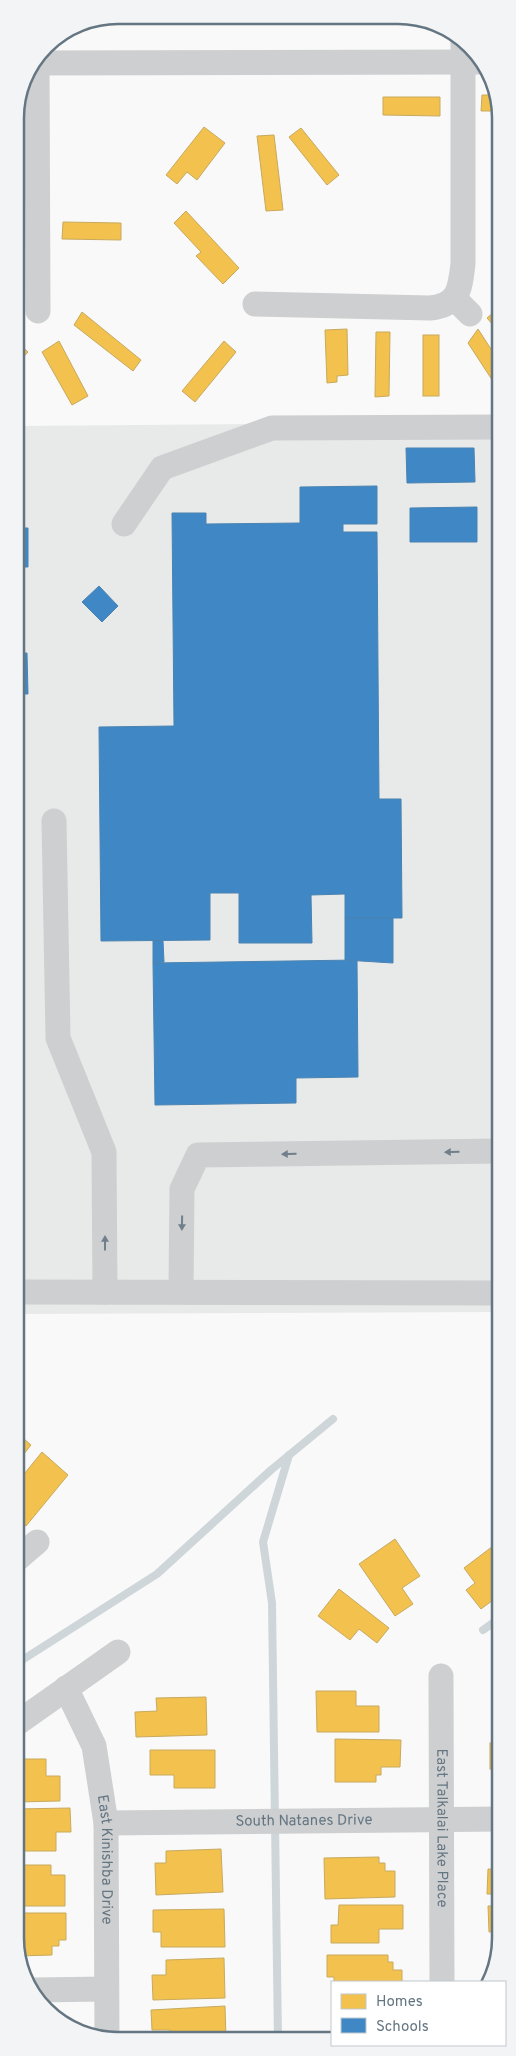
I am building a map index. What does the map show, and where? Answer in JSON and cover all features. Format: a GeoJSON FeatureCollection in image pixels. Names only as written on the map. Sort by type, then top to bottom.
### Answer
{"type":"FeatureCollection","features":[{"type":"Feature","properties":{"kind":"street"},"geometry":{"type":"LineString","coordinates":[[42,61],[469,56],[461,284],[462,306],[430,308],[255,304]]}},
{"type":"Feature","properties":{"kind":"street"},"geometry":{"type":"LineString","coordinates":[[35,73],[38,311]]}},
{"type":"Feature","properties":{"kind":"street"},"geometry":{"type":"LineString","coordinates":[[124,524],[162,468],[272,428],[492,427]]}},
{"type":"Feature","properties":{"kind":"street"},"geometry":{"type":"LineString","coordinates":[[54,821],[58,1038],[104,1152],[105,1292]]}},
{"type":"Feature","properties":{"kind":"street"},"geometry":{"type":"LineString","coordinates":[[181,1292],[182,1190],[198,1155],[492,1151]]}},
{"type":"Feature","properties":{"kind":"street"},"geometry":{"type":"LineString","coordinates":[[24,1292],[492,1293]]}},
{"type":"Feature","properties":{"kind":"street"},"geometry":{"type":"LineString","coordinates":[[24,1553],[37,1542]]}},
{"type":"Feature","properties":{"kind":"street"},"geometry":{"type":"LineString","coordinates":[[24,1718],[118,1652]]}},
{"type":"Feature","properties":{"kind":"street","name":"East Talkalai Lake Place"},"geometry":{"type":"LineString","coordinates":[[441,1676],[442,1981]]}},
{"type":"Feature","properties":{"kind":"street","name":"East Kinishba Drive"},"geometry":{"type":"LineString","coordinates":[[66,1688],[94,1746],[106,1823],[106,2031]]}},
{"type":"Feature","properties":{"kind":"street","name":"South Natanes Drive"},"geometry":{"type":"LineString","coordinates":[[106,1823],[492,1820]]}},
{"type":"Feature","properties":{"kind":"street"},"geometry":{"type":"LineString","coordinates":[[39,1990],[106,1989]]}},
{"type":"Feature","properties":{"kind":"shaded area"},"geometry":{"type":"Polygon","coordinates":[[[492,422],[492,1312],[24,1314],[24,426],[492,422]]]}},
{"type":"Feature","properties":{"kind":"building: Homes"},"geometry":{"type":"Polygon","coordinates":[[[482,95],[489,95],[492,111],[481,111],[482,95]]]}},
{"type":"Feature","properties":{"kind":"building: Homes"},"geometry":{"type":"Polygon","coordinates":[[[383,97],[440,97],[440,116],[383,115],[383,97]]]}},
{"type":"Feature","properties":{"kind":"building: Homes"},"geometry":{"type":"Polygon","coordinates":[[[204,127],[225,143],[197,180],[187,172],[177,184],[166,175],[204,127]]]}},
{"type":"Feature","properties":{"kind":"building: Homes"},"geometry":{"type":"Polygon","coordinates":[[[301,128],[339,175],[327,185],[289,137],[301,128]]]}},
{"type":"Feature","properties":{"kind":"building: Homes"},"geometry":{"type":"Polygon","coordinates":[[[274,135],[283,210],[266,211],[257,136],[274,135]]]}},
{"type":"Feature","properties":{"kind":"building: Homes"},"geometry":{"type":"Polygon","coordinates":[[[186,211],[239,268],[223,284],[196,256],[201,252],[174,223],[186,211]]]}},
{"type":"Feature","properties":{"kind":"building: Homes"},"geometry":{"type":"Polygon","coordinates":[[[63,222],[121,223],[121,240],[62,239],[63,222]]]}},
{"type":"Feature","properties":{"kind":"building: Homes"},"geometry":{"type":"Polygon","coordinates":[[[82,312],[141,360],[133,371],[74,325],[82,312]]]}},
{"type":"Feature","properties":{"kind":"building: Homes"},"geometry":{"type":"Polygon","coordinates":[[[492,314],[492,324],[487,318],[492,314]]]}},
{"type":"Feature","properties":{"kind":"building: Homes"},"geometry":{"type":"Polygon","coordinates":[[[347,329],[348,375],[337,376],[337,382],[327,383],[325,330],[347,329]]]}},
{"type":"Feature","properties":{"kind":"building: Homes"},"geometry":{"type":"Polygon","coordinates":[[[478,329],[492,351],[492,380],[468,343],[478,329]]]}},
{"type":"Feature","properties":{"kind":"building: Homes"},"geometry":{"type":"Polygon","coordinates":[[[376,332],[390,332],[389,396],[375,397],[376,332]]]}},
{"type":"Feature","properties":{"kind":"building: Homes"},"geometry":{"type":"Polygon","coordinates":[[[423,335],[439,335],[439,396],[423,396],[423,335]]]}},
{"type":"Feature","properties":{"kind":"building: Homes"},"geometry":{"type":"Polygon","coordinates":[[[59,341],[88,396],[72,405],[42,352],[59,341]]]}},
{"type":"Feature","properties":{"kind":"building: Homes"},"geometry":{"type":"Polygon","coordinates":[[[224,341],[236,352],[195,402],[182,391],[224,341]]]}},
{"type":"Feature","properties":{"kind":"building: Homes"},"geometry":{"type":"Polygon","coordinates":[[[24,348],[28,352],[24,356],[24,348]]]}},
{"type":"Feature","properties":{"kind":"building: Homes"},"geometry":{"type":"Polygon","coordinates":[[[24,1439],[31,1445],[24,1454],[24,1439]]]}},
{"type":"Feature","properties":{"kind":"building: Homes"},"geometry":{"type":"Polygon","coordinates":[[[42,1452],[68,1475],[26,1526],[24,1524],[24,1474],[42,1452]]]}},
{"type":"Feature","properties":{"kind":"building: Homes"},"geometry":{"type":"Polygon","coordinates":[[[395,1539],[420,1576],[402,1588],[413,1604],[395,1616],[359,1564],[395,1539]]]}},
{"type":"Feature","properties":{"kind":"building: Homes"},"geometry":{"type":"Polygon","coordinates":[[[492,1547],[492,1601],[481,1609],[466,1590],[475,1583],[464,1568],[492,1547]]]}},
{"type":"Feature","properties":{"kind":"building: Homes"},"geometry":{"type":"Polygon","coordinates":[[[339,1589],[389,1628],[377,1643],[359,1629],[350,1640],[318,1616],[339,1589]]]}},
{"type":"Feature","properties":{"kind":"building: Homes"},"geometry":{"type":"Polygon","coordinates":[[[316,1691],[356,1691],[356,1706],[379,1706],[379,1732],[317,1732],[316,1691]]]}},
{"type":"Feature","properties":{"kind":"building: Homes"},"geometry":{"type":"Polygon","coordinates":[[[206,1697],[207,1735],[136,1737],[135,1712],[157,1711],[156,1698],[206,1697]]]}},
{"type":"Feature","properties":{"kind":"building: Homes"},"geometry":{"type":"Polygon","coordinates":[[[335,1739],[401,1740],[400,1767],[381,1767],[381,1775],[376,1775],[376,1782],[335,1782],[335,1739]]]}},
{"type":"Feature","properties":{"kind":"building: Homes"},"geometry":{"type":"Polygon","coordinates":[[[490,1743],[492,1743],[492,1769],[490,1769],[490,1743]]]}},
{"type":"Feature","properties":{"kind":"building: Homes"},"geometry":{"type":"Polygon","coordinates":[[[150,1750],[215,1750],[215,1788],[174,1788],[174,1775],[150,1775],[150,1750]]]}},
{"type":"Feature","properties":{"kind":"building: Homes"},"geometry":{"type":"Polygon","coordinates":[[[24,1759],[46,1759],[46,1776],[60,1776],[60,1801],[24,1802],[24,1759]]]}},
{"type":"Feature","properties":{"kind":"building: Homes"},"geometry":{"type":"Polygon","coordinates":[[[70,1808],[71,1832],[56,1832],[56,1851],[24,1851],[24,1809],[70,1808]]]}},
{"type":"Feature","properties":{"kind":"building: Homes"},"geometry":{"type":"Polygon","coordinates":[[[221,1849],[223,1892],[156,1895],[155,1863],[166,1863],[166,1851],[221,1849]]]}},
{"type":"Feature","properties":{"kind":"building: Homes"},"geometry":{"type":"Polygon","coordinates":[[[379,1857],[379,1863],[385,1863],[385,1871],[395,1871],[395,1897],[325,1899],[324,1858],[379,1857]]]}},
{"type":"Feature","properties":{"kind":"building: Homes"},"geometry":{"type":"Polygon","coordinates":[[[24,1865],[51,1865],[51,1875],[65,1875],[65,1906],[24,1906],[24,1865]]]}},
{"type":"Feature","properties":{"kind":"building: Homes"},"geometry":{"type":"Polygon","coordinates":[[[488,1869],[492,1869],[492,1894],[487,1894],[488,1869]]]}},
{"type":"Feature","properties":{"kind":"building: Homes"},"geometry":{"type":"Polygon","coordinates":[[[339,1905],[403,1905],[403,1929],[379,1929],[379,1943],[331,1943],[331,1925],[338,1925],[339,1905]]]}},
{"type":"Feature","properties":{"kind":"building: Homes"},"geometry":{"type":"Polygon","coordinates":[[[488,1906],[492,1906],[492,1932],[489,1932],[488,1906]]]}},
{"type":"Feature","properties":{"kind":"building: Homes"},"geometry":{"type":"Polygon","coordinates":[[[224,1909],[225,1947],[161,1947],[161,1932],[153,1932],[153,1910],[224,1909]]]}},
{"type":"Feature","properties":{"kind":"building: Homes"},"geometry":{"type":"Polygon","coordinates":[[[24,1913],[66,1913],[66,1940],[59,1940],[59,1946],[52,1946],[52,1955],[26,1956],[24,1913]]]}},
{"type":"Feature","properties":{"kind":"building: Homes"},"geometry":{"type":"Polygon","coordinates":[[[327,1955],[388,1955],[388,1962],[393,1962],[393,1970],[402,1970],[402,1981],[334,1981],[334,1977],[327,1977],[327,1955]]]}},
{"type":"Feature","properties":{"kind":"building: Homes"},"geometry":{"type":"Polygon","coordinates":[[[224,1958],[225,1998],[153,2000],[152,1975],[166,1975],[166,1960],[224,1958]]]}},
{"type":"Feature","properties":{"kind":"building: Homes"},"geometry":{"type":"Polygon","coordinates":[[[225,2006],[226,2032],[170,2032],[170,2030],[152,2030],[151,2010],[225,2006]]]}},
{"type":"Feature","properties":{"kind":"building: Schools"},"geometry":{"type":"Polygon","coordinates":[[[406,448],[474,448],[475,482],[407,483],[406,448]]]}},
{"type":"Feature","properties":{"kind":"building: Schools"},"geometry":{"type":"Polygon","coordinates":[[[377,486],[377,524],[343,524],[343,532],[377,532],[379,799],[401,799],[402,918],[345,918],[345,894],[311,895],[312,943],[239,943],[239,893],[210,893],[210,940],[101,941],[99,727],[174,726],[172,513],[206,513],[206,524],[300,523],[300,487],[377,486]]]}},
{"type":"Feature","properties":{"kind":"building: Schools"},"geometry":{"type":"Polygon","coordinates":[[[477,507],[477,542],[410,542],[410,508],[477,507]]]}},
{"type":"Feature","properties":{"kind":"building: Schools"},"geometry":{"type":"Polygon","coordinates":[[[24,528],[28,528],[28,567],[24,567],[24,528]]]}},
{"type":"Feature","properties":{"kind":"building: Schools"},"geometry":{"type":"Polygon","coordinates":[[[99,586],[118,606],[102,622],[82,602],[99,586]]]}},
{"type":"Feature","properties":{"kind":"building: Schools"},"geometry":{"type":"Polygon","coordinates":[[[24,653],[27,653],[28,694],[24,694],[24,653]]]}},
{"type":"Feature","properties":{"kind":"building: Schools"},"geometry":{"type":"Polygon","coordinates":[[[345,918],[393,918],[393,963],[345,960],[345,918]]]}},
{"type":"Feature","properties":{"kind":"building: Schools"},"geometry":{"type":"Polygon","coordinates":[[[153,941],[163,941],[164,962],[153,963],[153,941]]]}},
{"type":"Feature","properties":{"kind":"building: Schools"},"geometry":{"type":"Polygon","coordinates":[[[357,960],[358,1077],[296,1078],[296,1103],[155,1105],[153,963],[357,960]]]}},
{"type":"Feature","properties":{"kind":"waterway"},"geometry":{"type":"LineString","coordinates":[[24,1659],[157,1574],[271,1470],[333,1419]]}},
{"type":"Feature","properties":{"kind":"waterway"},"geometry":{"type":"LineString","coordinates":[[278,2032],[272,1603],[263,1542],[289,1455]]}},
{"type":"Feature","properties":{"kind":"waterway"},"geometry":{"type":"LineString","coordinates":[[483,1630],[492,1624]]}}]}
